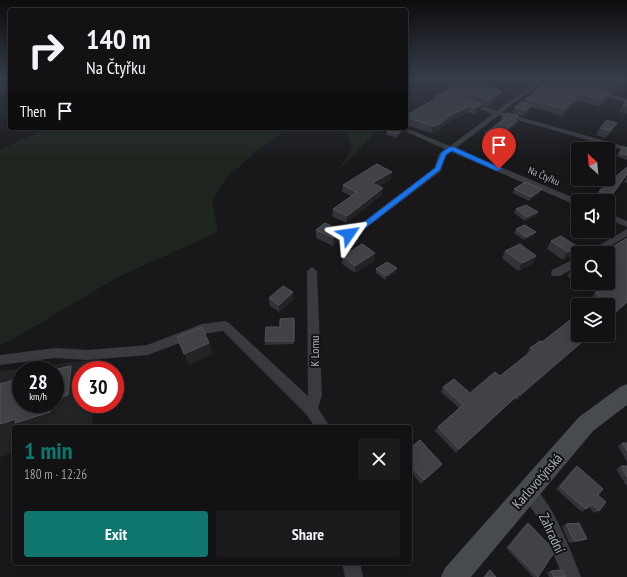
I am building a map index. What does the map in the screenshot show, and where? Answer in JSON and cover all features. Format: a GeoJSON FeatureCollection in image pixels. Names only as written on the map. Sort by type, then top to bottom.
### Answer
{"type":"FeatureCollection","features":[{"type":"Feature","properties":{"kind":"main road","name":"Karlovotýnská"},"geometry":{"type":"LineString","coordinates":[[454,577],[586,424],[627,393]]}},
{"type":"Feature","properties":{"kind":"street"},"geometry":{"type":"LineString","coordinates":[[474,106],[627,149]]}},
{"type":"Feature","properties":{"kind":"street"},"geometry":{"type":"LineString","coordinates":[[349,234],[358,230],[438,168],[443,154],[506,106]]}},
{"type":"Feature","properties":{"kind":"street","name":"Na Čtyřku"},"geometry":{"type":"LineString","coordinates":[[410,131],[571,200]]}},
{"type":"Feature","properties":{"kind":"street"},"geometry":{"type":"LineString","coordinates":[[615,219],[627,224]]}},
{"type":"Feature","properties":{"kind":"street"},"geometry":{"type":"LineString","coordinates":[[603,246],[627,232]]}},
{"type":"Feature","properties":{"kind":"street"},"geometry":{"type":"LineString","coordinates":[[556,273],[571,265]]}},
{"type":"Feature","properties":{"kind":"street","name":"K Lomu"},"geometry":{"type":"LineString","coordinates":[[311,409],[314,395],[314,317],[312,271]]}},
{"type":"Feature","properties":{"kind":"street"},"geometry":{"type":"LineString","coordinates":[[0,360],[55,353],[88,355],[148,350],[202,329],[225,326],[311,409],[321,425]]}},
{"type":"Feature","properties":{"kind":"street","name":"Zahradní"},"geometry":{"type":"LineString","coordinates":[[528,492],[544,512],[572,577]]}},
{"type":"Feature","properties":{"kind":"street"},"geometry":{"type":"LineString","coordinates":[[351,565],[354,577]]}},
{"type":"Feature","properties":{"kind":"shaded area"},"geometry":{"type":"Polygon","coordinates":[[[43,130],[285,130],[257,151],[226,178],[212,201],[218,232],[118,277],[10,341],[0,345],[0,150],[43,130]]]}},
{"type":"Feature","properties":{"kind":"shaded area"},"geometry":{"type":"Polygon","coordinates":[[[341,130],[378,130],[337,172],[352,148],[348,136],[341,130]]]}},
{"type":"Feature","properties":{"kind":"shaded area"},"geometry":{"type":"Polygon","coordinates":[[[97,359],[97,361],[81,361],[97,359]]]}},
{"type":"Feature","properties":{"kind":"shaded area"},"geometry":{"type":"Polygon","coordinates":[[[72,362],[72,413],[93,413],[92,425],[12,425],[12,454],[0,457],[0,371],[12,370],[12,413],[64,413],[64,363],[72,362]]]}},
{"type":"Feature","properties":{"kind":"building"},"geometry":{"type":"Polygon","coordinates":[[[423,106],[479,106],[475,108],[470,106],[449,116],[440,124],[433,126],[408,118],[408,114],[423,106]]]}},
{"type":"Feature","properties":{"kind":"building"},"geometry":{"type":"Polygon","coordinates":[[[516,106],[531,106],[526,110],[515,107],[516,106]]]}},
{"type":"Feature","properties":{"kind":"building"},"geometry":{"type":"Polygon","coordinates":[[[553,106],[569,106],[565,109],[553,106]]]}},
{"type":"Feature","properties":{"kind":"building"},"geometry":{"type":"Polygon","coordinates":[[[508,113],[519,116],[515,119],[517,121],[497,137],[485,133],[505,119],[502,118],[508,113]]]}},
{"type":"Feature","properties":{"kind":"building"},"geometry":{"type":"Polygon","coordinates":[[[607,120],[617,123],[610,131],[600,128],[607,120]]]}},
{"type":"Feature","properties":{"kind":"building"},"geometry":{"type":"Polygon","coordinates":[[[388,130],[401,130],[398,134],[387,132],[388,130]]]}},
{"type":"Feature","properties":{"kind":"building"},"geometry":{"type":"Polygon","coordinates":[[[623,147],[627,148],[627,155],[619,153],[623,147]]]}},
{"type":"Feature","properties":{"kind":"building"},"geometry":{"type":"Polygon","coordinates":[[[377,164],[392,172],[372,183],[383,188],[347,216],[333,209],[357,192],[343,185],[377,164]]]}},
{"type":"Feature","properties":{"kind":"building"},"geometry":{"type":"Polygon","coordinates":[[[627,167],[627,174],[612,194],[606,194],[599,191],[605,186],[615,186],[615,177],[627,167]]]}},
{"type":"Feature","properties":{"kind":"building"},"geometry":{"type":"Polygon","coordinates":[[[525,182],[542,189],[531,197],[514,189],[525,182]]]}},
{"type":"Feature","properties":{"kind":"building"},"geometry":{"type":"Polygon","coordinates":[[[526,205],[538,212],[527,217],[516,209],[526,205]]]}},
{"type":"Feature","properties":{"kind":"building"},"geometry":{"type":"Polygon","coordinates":[[[325,223],[342,231],[333,238],[316,230],[325,223]]]}},
{"type":"Feature","properties":{"kind":"building"},"geometry":{"type":"Polygon","coordinates":[[[525,225],[536,232],[526,237],[516,229],[525,225]]]}},
{"type":"Feature","properties":{"kind":"building"},"geometry":{"type":"Polygon","coordinates":[[[561,236],[576,246],[571,246],[571,250],[568,252],[551,241],[561,236]]]}},
{"type":"Feature","properties":{"kind":"building"},"geometry":{"type":"Polygon","coordinates":[[[627,238],[627,302],[615,313],[615,298],[598,298],[600,296],[595,293],[599,290],[615,290],[614,246],[627,238]]]}},
{"type":"Feature","properties":{"kind":"building"},"geometry":{"type":"Polygon","coordinates":[[[362,244],[375,253],[355,266],[343,256],[362,244]]]}},
{"type":"Feature","properties":{"kind":"building"},"geometry":{"type":"Polygon","coordinates":[[[520,244],[536,256],[522,263],[505,251],[520,244]]]}},
{"type":"Feature","properties":{"kind":"building"},"geometry":{"type":"Polygon","coordinates":[[[387,262],[397,268],[386,276],[376,269],[387,262]]]}},
{"type":"Feature","properties":{"kind":"building"},"geometry":{"type":"Polygon","coordinates":[[[283,286],[293,292],[279,305],[269,298],[283,286]]]}},
{"type":"Feature","properties":{"kind":"building"},"geometry":{"type":"Polygon","coordinates":[[[294,318],[294,341],[265,341],[266,327],[280,327],[280,319],[294,318]]]}},
{"type":"Feature","properties":{"kind":"building"},"geometry":{"type":"Polygon","coordinates":[[[571,319],[571,342],[582,342],[520,395],[519,394],[459,449],[438,427],[463,405],[443,387],[454,379],[470,393],[495,372],[500,376],[533,350],[530,348],[540,341],[542,342],[571,319]]]}},
{"type":"Feature","properties":{"kind":"building"},"geometry":{"type":"Polygon","coordinates":[[[202,327],[209,343],[184,354],[177,337],[202,327]]]}},
{"type":"Feature","properties":{"kind":"building"},"geometry":{"type":"Polygon","coordinates":[[[71,366],[68,395],[64,396],[64,368],[71,366]]]}},
{"type":"Feature","properties":{"kind":"building"},"geometry":{"type":"Polygon","coordinates":[[[12,381],[12,413],[47,413],[15,423],[16,419],[0,424],[0,384],[12,381]]]}},
{"type":"Feature","properties":{"kind":"building"},"geometry":{"type":"Polygon","coordinates":[[[420,440],[442,464],[424,480],[412,467],[412,446],[420,440]]]}},
{"type":"Feature","properties":{"kind":"building"},"geometry":{"type":"Polygon","coordinates":[[[622,443],[627,443],[627,451],[622,443]]]}},
{"type":"Feature","properties":{"kind":"building"},"geometry":{"type":"Polygon","coordinates":[[[577,466],[603,489],[598,495],[606,502],[599,511],[592,504],[586,509],[560,487],[577,466]]]}},
{"type":"Feature","properties":{"kind":"building"},"geometry":{"type":"Polygon","coordinates":[[[621,466],[627,466],[627,477],[621,466]]]}},
{"type":"Feature","properties":{"kind":"building"},"geometry":{"type":"Polygon","coordinates":[[[528,523],[555,551],[538,577],[509,547],[528,523]]]}},
{"type":"Feature","properties":{"kind":"building"},"geometry":{"type":"Polygon","coordinates":[[[579,523],[587,539],[574,541],[566,524],[579,523]]]}},
{"type":"Feature","properties":{"kind":"building"},"geometry":{"type":"Polygon","coordinates":[[[490,570],[496,577],[485,577],[490,570]]]}},
{"type":"Feature","properties":{"kind":"building"},"geometry":{"type":"Polygon","coordinates":[[[562,570],[566,577],[554,577],[551,571],[562,570]]]}},
{"type":"Feature","properties":{"kind":"route"},"geometry":{"type":"LineString","coordinates":[[349,234],[358,230],[438,168],[443,154],[452,148],[499,169]]}}]}
